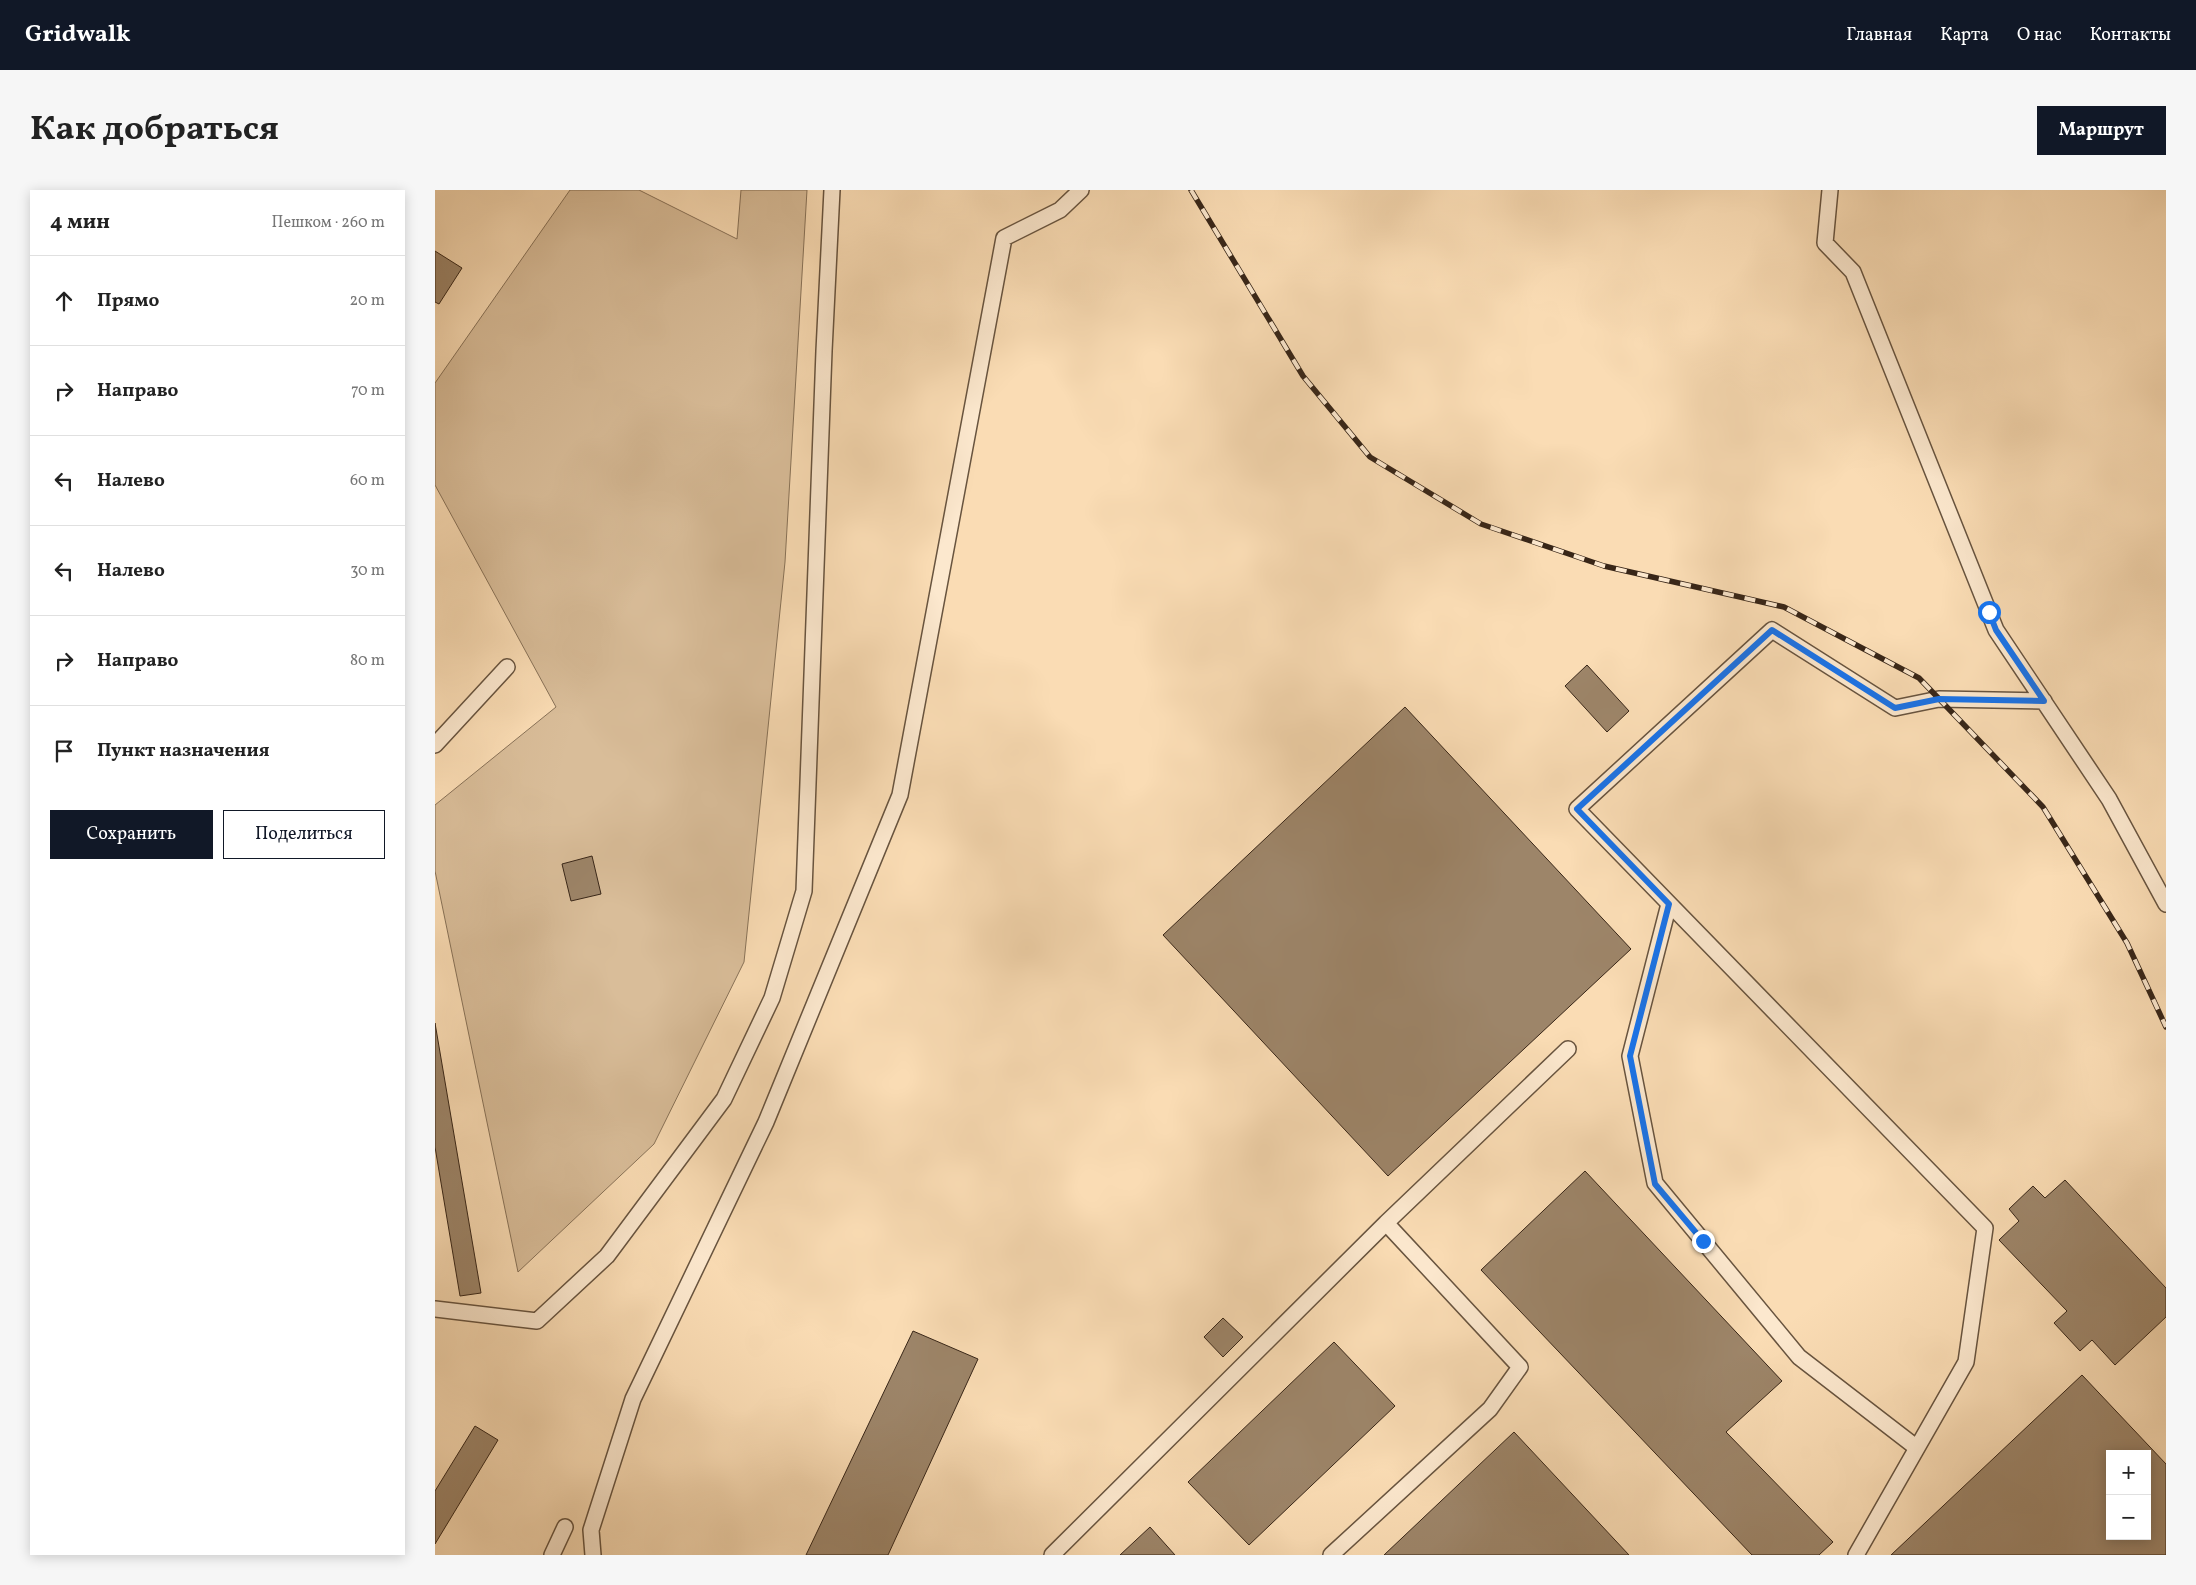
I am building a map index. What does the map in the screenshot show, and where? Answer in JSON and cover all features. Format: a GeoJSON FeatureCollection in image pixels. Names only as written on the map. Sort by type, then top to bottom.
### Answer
{"type":"FeatureCollection","features":[{"type":"Feature","properties":{"kind":"lane"},"geometry":{"type":"LineString","coordinates":[[435,1309],[537,1321],[607,1256],[724,1099],[772,998],[804,891],[824,352],[833,190]]}},
{"type":"Feature","properties":{"kind":"lane"},"geometry":{"type":"LineString","coordinates":[[593,1555],[591,1530],[633,1399],[766,1122],[900,795],[1004,238],[1060,210],[1081,190]]}},
{"type":"Feature","properties":{"kind":"lane"},"geometry":{"type":"LineString","coordinates":[[1830,190],[1825,243],[1853,272],[1996,630],[2109,799],[2166,904]]}},
{"type":"Feature","properties":{"kind":"lane"},"geometry":{"type":"LineString","coordinates":[[1856,1555],[1966,1362],[1985,1228],[1577,809],[1772,630],[1895,708],[1939,699],[2044,701]]}},
{"type":"Feature","properties":{"kind":"lane"},"geometry":{"type":"LineString","coordinates":[[435,745],[507,667]]}},
{"type":"Feature","properties":{"kind":"lane"},"geometry":{"type":"LineString","coordinates":[[1669,904],[1630,1056],[1655,1184],[1799,1357],[1917,1448]]}},
{"type":"Feature","properties":{"kind":"lane"},"geometry":{"type":"LineString","coordinates":[[1051,1555],[1386,1223],[1568,1048]]}},
{"type":"Feature","properties":{"kind":"lane"},"geometry":{"type":"LineString","coordinates":[[1331,1555],[1490,1410],[1520,1368],[1386,1223]]}},
{"type":"Feature","properties":{"kind":"lane"},"geometry":{"type":"LineString","coordinates":[[552,1555],[565,1527]]}},
{"type":"Feature","properties":{"kind":"shaded area"},"geometry":{"type":"Polygon","coordinates":[[[570,190],[639,190],[737,239],[741,190],[807,190],[785,562],[744,962],[654,1144],[518,1272],[435,871],[435,805],[556,707],[435,485],[435,383],[570,190]]]}},
{"type":"Feature","properties":{"kind":"building"},"geometry":{"type":"Polygon","coordinates":[[[435,251],[462,268],[439,304],[435,302],[435,251]]]}},
{"type":"Feature","properties":{"kind":"building"},"geometry":{"type":"Polygon","coordinates":[[[1587,665],[1629,711],[1607,732],[1565,686],[1587,665]]]}},
{"type":"Feature","properties":{"kind":"building"},"geometry":{"type":"Polygon","coordinates":[[[1405,707],[1631,949],[1388,1176],[1163,935],[1405,707]]]}},
{"type":"Feature","properties":{"kind":"building"},"geometry":{"type":"Polygon","coordinates":[[[592,856],[601,894],[571,901],[562,864],[592,856]]]}},
{"type":"Feature","properties":{"kind":"building"},"geometry":{"type":"Polygon","coordinates":[[[435,1023],[481,1293],[460,1296],[435,1147],[435,1023]]]}},
{"type":"Feature","properties":{"kind":"building"},"geometry":{"type":"Polygon","coordinates":[[[1585,1171],[1782,1381],[1726,1432],[1833,1542],[1819,1555],[1752,1555],[1481,1270],[1585,1171]]]}},
{"type":"Feature","properties":{"kind":"building"},"geometry":{"type":"Polygon","coordinates":[[[2065,1180],[2166,1288],[2166,1317],[2115,1365],[2092,1340],[2080,1351],[2054,1323],[2067,1311],[1999,1240],[2019,1221],[2009,1209],[2033,1186],[2045,1198],[2065,1180]]]}},
{"type":"Feature","properties":{"kind":"building"},"geometry":{"type":"Polygon","coordinates":[[[1223,1318],[1243,1337],[1223,1357],[1204,1337],[1223,1318]]]}},
{"type":"Feature","properties":{"kind":"building"},"geometry":{"type":"Polygon","coordinates":[[[913,1331],[978,1359],[888,1555],[806,1555],[913,1331]]]}},
{"type":"Feature","properties":{"kind":"building"},"geometry":{"type":"Polygon","coordinates":[[[1334,1342],[1395,1406],[1249,1545],[1188,1482],[1334,1342]]]}},
{"type":"Feature","properties":{"kind":"building"},"geometry":{"type":"Polygon","coordinates":[[[2082,1375],[2166,1464],[2166,1555],[1891,1555],[2082,1375]]]}},
{"type":"Feature","properties":{"kind":"building"},"geometry":{"type":"Polygon","coordinates":[[[475,1426],[498,1440],[435,1544],[435,1491],[475,1426]]]}},
{"type":"Feature","properties":{"kind":"building"},"geometry":{"type":"Polygon","coordinates":[[[1514,1432],[1629,1555],[1384,1555],[1514,1432]]]}},
{"type":"Feature","properties":{"kind":"building"},"geometry":{"type":"Polygon","coordinates":[[[1150,1527],[1175,1555],[1120,1555],[1150,1527]]]}},
{"type":"Feature","properties":{"kind":"railway"},"geometry":{"type":"LineString","coordinates":[[1191,190],[1303,376],[1370,457],[1481,524],[1604,566],[1784,607],[1919,678],[2043,807],[2127,943],[2166,1027]]}},
{"type":"Feature","properties":{"kind":"route"},"geometry":{"type":"LineString","coordinates":[[1703,1241],[1655,1184],[1630,1056],[1669,904],[1577,809],[1772,630],[1895,708],[1939,699],[2044,701],[1996,630],[1989,612]]}}]}
